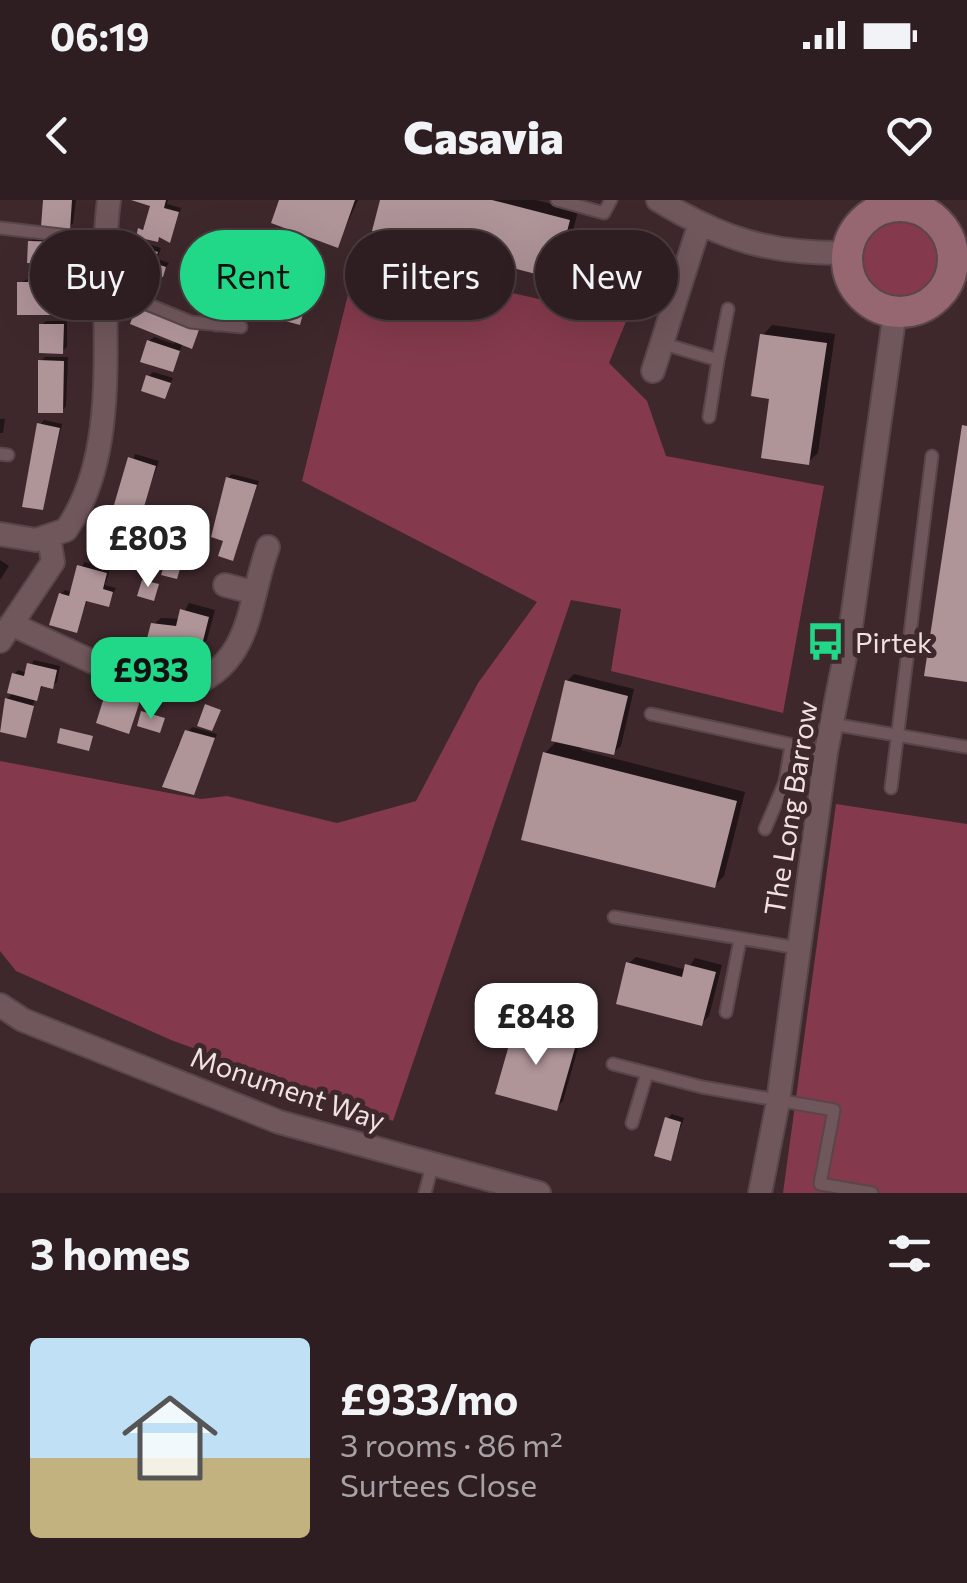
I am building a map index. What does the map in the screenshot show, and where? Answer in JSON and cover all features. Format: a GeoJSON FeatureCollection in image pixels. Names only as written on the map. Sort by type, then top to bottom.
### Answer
{"type":"FeatureCollection","features":[{"type":"Feature","properties":{"kind":"street"},"geometry":{"type":"LineString","coordinates":[[105,230],[109,200]]}},
{"type":"Feature","properties":{"kind":"street"},"geometry":{"type":"LineString","coordinates":[[908,203],[937,220],[960,266],[940,295],[912,312],[895,312],[878,308],[854,286],[847,253],[858,227],[868,218],[880,210],[908,203]]}},
{"type":"Feature","properties":{"kind":"street"},"geometry":{"type":"LineString","coordinates":[[652,371],[660,343],[680,210],[764,248],[847,253]]}},
{"type":"Feature","properties":{"kind":"street","name":"The Long Barrow"},"geometry":{"type":"LineString","coordinates":[[760,1193],[778,1102],[826,752],[850,626],[895,312]]}},
{"type":"Feature","properties":{"kind":"street"},"geometry":{"type":"LineString","coordinates":[[0,534],[50,538],[66,530],[82,508],[92,481],[102,413],[102,320]]}},
{"type":"Feature","properties":{"kind":"street"},"geometry":{"type":"LineString","coordinates":[[50,538],[53,562],[6,632],[185,688],[227,666],[243,639],[252,592],[268,547]]}},
{"type":"Feature","properties":{"kind":"street"},"geometry":{"type":"LineString","coordinates":[[225,584],[252,592]]}},
{"type":"Feature","properties":{"kind":"street","name":"Monument Way"},"geometry":{"type":"LineString","coordinates":[[0,1005],[12,1019],[280,1122],[540,1193]]}},
{"type":"Feature","properties":{"kind":"lane"},"geometry":{"type":"LineString","coordinates":[[557,200],[604,213],[611,200]]}},
{"type":"Feature","properties":{"kind":"lane"},"geometry":{"type":"LineString","coordinates":[[0,228],[30,231]]}},
{"type":"Feature","properties":{"kind":"lane"},"geometry":{"type":"LineString","coordinates":[[710,417],[728,308]]}},
{"type":"Feature","properties":{"kind":"lane"},"geometry":{"type":"LineString","coordinates":[[160,310],[190,322],[241,327]]}},
{"type":"Feature","properties":{"kind":"lane"},"geometry":{"type":"LineString","coordinates":[[216,325],[218,320]]}},
{"type":"Feature","properties":{"kind":"lane"},"geometry":{"type":"LineString","coordinates":[[660,343],[718,360]]}},
{"type":"Feature","properties":{"kind":"lane"},"geometry":{"type":"LineString","coordinates":[[891,788],[932,456]]}},
{"type":"Feature","properties":{"kind":"lane"},"geometry":{"type":"LineString","coordinates":[[651,714],[826,752]]}},
{"type":"Feature","properties":{"kind":"lane"},"geometry":{"type":"LineString","coordinates":[[832,724],[967,747]]}},
{"type":"Feature","properties":{"kind":"lane"},"geometry":{"type":"LineString","coordinates":[[765,829],[785,782],[791,746]]}},
{"type":"Feature","properties":{"kind":"lane"},"geometry":{"type":"LineString","coordinates":[[614,917],[798,948]]}},
{"type":"Feature","properties":{"kind":"lane"},"geometry":{"type":"LineString","coordinates":[[726,1012],[740,940]]}},
{"type":"Feature","properties":{"kind":"lane"},"geometry":{"type":"LineString","coordinates":[[613,1064],[778,1102],[834,1110],[820,1184],[872,1193]]}},
{"type":"Feature","properties":{"kind":"lane"},"geometry":{"type":"LineString","coordinates":[[632,1123],[647,1073]]}},
{"type":"Feature","properties":{"kind":"lane"},"geometry":{"type":"LineString","coordinates":[[425,1193],[432,1166]]}},
{"type":"Feature","properties":{"kind":"shaded area"},"geometry":{"type":"Polygon","coordinates":[[[902,219],[917,222],[930,231],[939,244],[939,274],[930,287],[917,296],[902,299],[887,296],[874,287],[865,274],[862,259],[865,244],[874,231],[887,222],[902,219]]]}},
{"type":"Feature","properties":{"kind":"shaded area"},"geometry":{"type":"Polygon","coordinates":[[[515,294],[535,298],[535,320],[627,320],[609,363],[647,401],[666,456],[824,486],[783,713],[611,671],[621,609],[571,600],[393,1121],[171,1040],[16,971],[0,951],[0,761],[201,799],[227,796],[337,823],[416,801],[478,683],[537,602],[302,481],[345,307],[345,320],[515,320],[515,294]]]}},
{"type":"Feature","properties":{"kind":"shaded area"},"geometry":{"type":"Polygon","coordinates":[[[836,804],[967,824],[967,1193],[783,1193],[836,804]]]}},
{"type":"Feature","properties":{"kind":"building"},"geometry":{"type":"Polygon","coordinates":[[[43,200],[72,200],[70,230],[41,227],[43,200]]]}},
{"type":"Feature","properties":{"kind":"building"},"geometry":{"type":"Polygon","coordinates":[[[131,200],[166,200],[164,208],[179,212],[170,243],[160,238],[160,230],[143,230],[150,206],[131,200]]]}},
{"type":"Feature","properties":{"kind":"building"},"geometry":{"type":"Polygon","coordinates":[[[279,200],[355,200],[338,248],[325,243],[325,230],[290,230],[271,223],[279,200]]]}},
{"type":"Feature","properties":{"kind":"building"},"geometry":{"type":"Polygon","coordinates":[[[380,200],[492,200],[570,220],[567,230],[535,230],[535,274],[515,269],[515,230],[372,230],[380,200]]]}},
{"type":"Feature","properties":{"kind":"building"},"geometry":{"type":"Polygon","coordinates":[[[28,272],[30,315],[17,315],[17,282],[28,282],[28,272]]]}},
{"type":"Feature","properties":{"kind":"building"},"geometry":{"type":"Polygon","coordinates":[[[160,316],[199,330],[192,349],[130,324],[132,320],[160,320],[160,316]]]}},
{"type":"Feature","properties":{"kind":"building"},"geometry":{"type":"Polygon","coordinates":[[[39,324],[64,324],[63,354],[39,353],[39,324]]]}},
{"type":"Feature","properties":{"kind":"building"},"geometry":{"type":"Polygon","coordinates":[[[760,334],[827,343],[809,465],[761,458],[769,399],[751,396],[760,334]]]}},
{"type":"Feature","properties":{"kind":"building"},"geometry":{"type":"Polygon","coordinates":[[[147,340],[180,351],[173,372],[140,362],[147,340]]]}},
{"type":"Feature","properties":{"kind":"building"},"geometry":{"type":"Polygon","coordinates":[[[38,360],[64,361],[63,413],[38,413],[38,360]]]}},
{"type":"Feature","properties":{"kind":"building"},"geometry":{"type":"Polygon","coordinates":[[[146,375],[171,383],[165,399],[141,391],[146,375]]]}},
{"type":"Feature","properties":{"kind":"building"},"geometry":{"type":"Polygon","coordinates":[[[37,423],[60,428],[43,510],[22,507],[37,423]]]}},
{"type":"Feature","properties":{"kind":"building"},"geometry":{"type":"Polygon","coordinates":[[[962,425],[967,426],[967,682],[924,676],[962,425]]]}},
{"type":"Feature","properties":{"kind":"building"},"geometry":{"type":"Polygon","coordinates":[[[128,457],[156,466],[137,531],[109,522],[128,457]]]}},
{"type":"Feature","properties":{"kind":"building"},"geometry":{"type":"Polygon","coordinates":[[[226,477],[257,485],[233,561],[218,556],[223,541],[211,537],[226,477]]]}},
{"type":"Feature","properties":{"kind":"building"},"geometry":{"type":"Polygon","coordinates":[[[108,527],[136,534],[130,554],[149,560],[146,572],[99,559],[108,527]]]}},
{"type":"Feature","properties":{"kind":"building"},"geometry":{"type":"Polygon","coordinates":[[[171,543],[186,548],[177,579],[161,575],[171,543]]]}},
{"type":"Feature","properties":{"kind":"building"},"geometry":{"type":"Polygon","coordinates":[[[77,565],[107,573],[103,589],[113,592],[109,607],[86,601],[77,633],[49,625],[59,593],[69,596],[77,565]]]}},
{"type":"Feature","properties":{"kind":"building"},"geometry":{"type":"Polygon","coordinates":[[[142,580],[159,584],[154,601],[137,596],[142,580]]]}},
{"type":"Feature","properties":{"kind":"building"},"geometry":{"type":"Polygon","coordinates":[[[180,609],[209,617],[201,649],[180,664],[143,654],[151,623],[176,626],[180,609]]]}},
{"type":"Feature","properties":{"kind":"building"},"geometry":{"type":"Polygon","coordinates":[[[27,663],[57,670],[53,689],[41,686],[37,701],[7,693],[12,673],[24,676],[27,663]]]}},
{"type":"Feature","properties":{"kind":"building"},"geometry":{"type":"Polygon","coordinates":[[[565,680],[628,696],[614,755],[551,741],[565,680]]]}},
{"type":"Feature","properties":{"kind":"building"},"geometry":{"type":"Polygon","coordinates":[[[106,691],[140,701],[129,734],[96,723],[106,691]]]}},
{"type":"Feature","properties":{"kind":"building"},"geometry":{"type":"Polygon","coordinates":[[[5,698],[34,706],[26,738],[0,732],[5,698]]]}},
{"type":"Feature","properties":{"kind":"building"},"geometry":{"type":"Polygon","coordinates":[[[205,704],[221,710],[212,731],[197,726],[205,704]]]}},
{"type":"Feature","properties":{"kind":"building"},"geometry":{"type":"Polygon","coordinates":[[[141,711],[165,718],[160,733],[137,726],[141,711]]]}},
{"type":"Feature","properties":{"kind":"building"},"geometry":{"type":"Polygon","coordinates":[[[60,728],[93,736],[89,751],[57,743],[60,728]]]}},
{"type":"Feature","properties":{"kind":"building"},"geometry":{"type":"Polygon","coordinates":[[[185,730],[215,738],[194,795],[162,787],[185,730]]]}},
{"type":"Feature","properties":{"kind":"building"},"geometry":{"type":"Polygon","coordinates":[[[543,752],[737,801],[715,888],[521,840],[543,752]]]}},
{"type":"Feature","properties":{"kind":"building"},"geometry":{"type":"Polygon","coordinates":[[[626,962],[682,977],[685,964],[716,972],[702,1026],[616,1004],[626,962]]]}},
{"type":"Feature","properties":{"kind":"building"},"geometry":{"type":"Polygon","coordinates":[[[515,1024],[577,1041],[557,1111],[495,1094],[515,1024]]]}},
{"type":"Feature","properties":{"kind":"building"},"geometry":{"type":"Polygon","coordinates":[[[665,1117],[681,1122],[671,1161],[654,1156],[665,1117]]]}},
{"type":"Feature","properties":{"kind":"place","name":"Pirtek"},"geometry":{"type":"Point","coordinates":[825,642]}}]}
